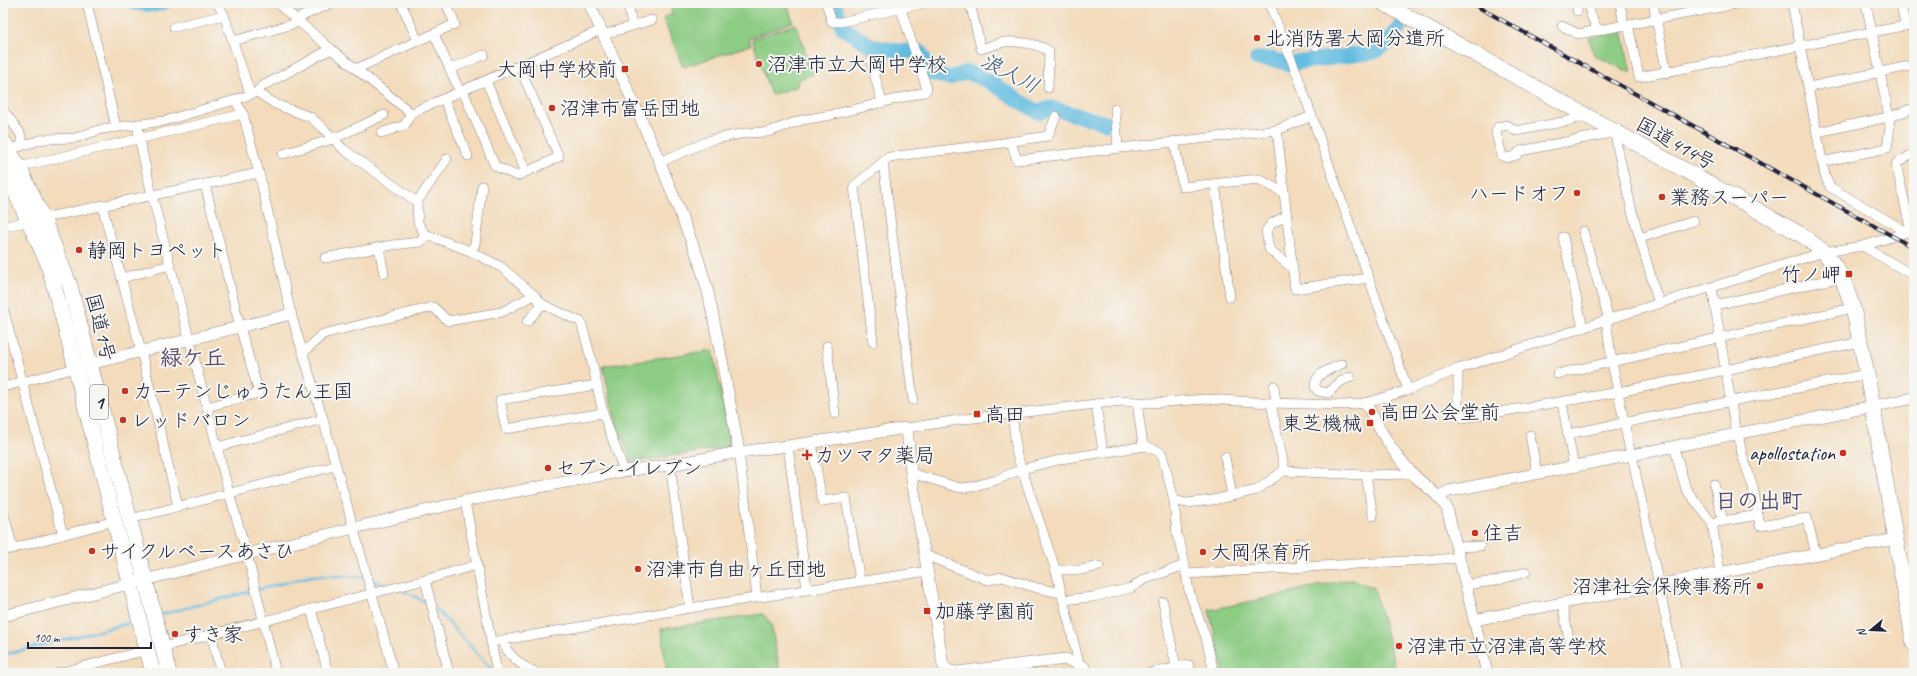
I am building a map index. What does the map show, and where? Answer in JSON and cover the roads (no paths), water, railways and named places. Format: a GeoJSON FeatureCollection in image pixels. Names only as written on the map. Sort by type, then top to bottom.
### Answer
{"type":"FeatureCollection","features":[{"type":"Feature","properties":{"kind":"highway","name":"国道414号"},"geometry":{"type":"LineString","coordinates":[[1383,3],[1802,235],[1824,252],[1842,277],[1853,308],[1867,374],[1914,644]]}},
{"type":"Feature","properties":{"kind":"highway","name":"国道1号"},"geometry":{"type":"LineString","coordinates":[[5,146],[7,166],[70,286],[83,366],[114,521],[162,647],[169,673]]}},
{"type":"Feature","properties":{"kind":"highway","name":"国道1号"},"geometry":{"type":"LineString","coordinates":[[83,366],[130,519],[147,650],[153,673]]}},
{"type":"Feature","properties":{"kind":"street"},"geometry":{"type":"LineString","coordinates":[[87,3],[116,127]]}},
{"type":"Feature","properties":{"kind":"street"},"geometry":{"type":"LineString","coordinates":[[217,3],[224,15],[253,93],[275,104],[310,117],[343,150],[417,202]]}},
{"type":"Feature","properties":{"kind":"street"},"geometry":{"type":"LineString","coordinates":[[277,3],[331,49],[411,113]]}},
{"type":"Feature","properties":{"kind":"street"},"geometry":{"type":"LineString","coordinates":[[233,41],[298,21],[332,3]]}},
{"type":"Feature","properties":{"kind":"street"},"geometry":{"type":"LineString","coordinates":[[401,3],[418,41]]}},
{"type":"Feature","properties":{"kind":"street"},"geometry":{"type":"LineString","coordinates":[[356,69],[455,24],[446,3]]}},
{"type":"Feature","properties":{"kind":"street"},"geometry":{"type":"LineString","coordinates":[[589,3],[660,162],[698,258],[708,292],[722,355],[739,452],[757,597]]}},
{"type":"Feature","properties":{"kind":"street"},"geometry":{"type":"LineString","coordinates":[[628,3],[632,26]]}},
{"type":"Feature","properties":{"kind":"street"},"geometry":{"type":"LineString","coordinates":[[826,3],[832,22],[847,20],[900,6],[924,3]]}},
{"type":"Feature","properties":{"kind":"street"},"geometry":{"type":"LineString","coordinates":[[970,3],[981,49],[1004,42],[1017,42],[1044,47],[1048,51],[1048,88]]}},
{"type":"Feature","properties":{"kind":"street"},"geometry":{"type":"LineString","coordinates":[[1269,3],[1293,63],[1408,390]]}},
{"type":"Feature","properties":{"kind":"street"},"geometry":{"type":"LineString","coordinates":[[1590,3],[1590,13],[1598,30]]}},
{"type":"Feature","properties":{"kind":"street"},"geometry":{"type":"LineString","coordinates":[[1620,3],[1639,77],[1667,73],[1909,25],[1901,3]]}},
{"type":"Feature","properties":{"kind":"street"},"geometry":{"type":"LineString","coordinates":[[1654,3],[1667,73]]}},
{"type":"Feature","properties":{"kind":"street"},"geometry":{"type":"LineString","coordinates":[[1562,26],[1578,34],[1742,3]]}},
{"type":"Feature","properties":{"kind":"street"},"geometry":{"type":"LineString","coordinates":[[1792,3],[1822,162],[1825,176],[1830,187],[1911,231]]}},
{"type":"Feature","properties":{"kind":"street"},"geometry":{"type":"LineString","coordinates":[[1822,162],[1887,148],[1890,127],[1866,3]]}},
{"type":"Feature","properties":{"kind":"street"},"geometry":{"type":"LineString","coordinates":[[660,162],[711,140],[745,134],[768,132],[802,120],[925,92],[927,89],[900,6]]}},
{"type":"Feature","properties":{"kind":"street"},"geometry":{"type":"LineString","coordinates":[[174,27],[224,15]]}},
{"type":"Feature","properties":{"kind":"street"},"geometry":{"type":"LineString","coordinates":[[381,133],[404,125],[411,113],[519,66],[602,33],[652,20]]}},
{"type":"Feature","properties":{"kind":"street"},"geometry":{"type":"LineString","coordinates":[[434,34],[496,166],[517,176],[559,157],[519,66]]}},
{"type":"Feature","properties":{"kind":"street"},"geometry":{"type":"LineString","coordinates":[[1287,48],[1312,39],[1316,46]]}},
{"type":"Feature","properties":{"kind":"street"},"geometry":{"type":"LineString","coordinates":[[5,146],[23,145],[44,139],[75,138],[102,129],[164,121],[253,93],[261,87],[331,49]]}},
{"type":"Feature","properties":{"kind":"street"},"geometry":{"type":"LineString","coordinates":[[450,69],[484,55]]}},
{"type":"Feature","properties":{"kind":"street"},"geometry":{"type":"LineString","coordinates":[[870,61],[882,103]]}},
{"type":"Feature","properties":{"kind":"street"},"geometry":{"type":"LineString","coordinates":[[1809,87],[1914,65]]}},
{"type":"Feature","properties":{"kind":"street"},"geometry":{"type":"LineString","coordinates":[[486,81],[526,172]]}},
{"type":"Feature","properties":{"kind":"street"},"geometry":{"type":"LineString","coordinates":[[444,99],[468,156]]}},
{"type":"Feature","properties":{"kind":"street"},"geometry":{"type":"LineString","coordinates":[[234,100],[242,114],[259,173],[291,314],[323,418],[335,466],[394,673]]}},
{"type":"Feature","properties":{"kind":"street"},"geometry":{"type":"LineString","coordinates":[[1115,108],[1118,148]]}},
{"type":"Feature","properties":{"kind":"street"},"geometry":{"type":"LineString","coordinates":[[1817,132],[1888,117],[1914,108]]}},
{"type":"Feature","properties":{"kind":"street"},"geometry":{"type":"LineString","coordinates":[[3,110],[20,133],[23,145]]}},
{"type":"Feature","properties":{"kind":"street"},"geometry":{"type":"LineString","coordinates":[[7,166],[242,114]]}},
{"type":"Feature","properties":{"kind":"street"},"geometry":{"type":"LineString","coordinates":[[283,154],[333,139],[384,115]]}},
{"type":"Feature","properties":{"kind":"street"},"geometry":{"type":"LineString","coordinates":[[1584,115],[1573,120],[1516,131],[1507,125],[1498,127],[1496,133],[1502,156],[1507,158],[1517,155],[1520,151],[1616,133],[1616,142],[1640,238],[1659,304]]}},
{"type":"Feature","properties":{"kind":"street"},"geometry":{"type":"LineString","coordinates":[[873,342],[854,186],[889,157],[1048,136],[1056,116]]}},
{"type":"Feature","properties":{"kind":"street"},"geometry":{"type":"LineString","coordinates":[[1008,142],[1011,142],[1017,160],[1276,130],[1312,116]]}},
{"type":"Feature","properties":{"kind":"street"},"geometry":{"type":"LineString","coordinates":[[138,124],[139,138],[152,195],[229,493],[247,554],[276,673]]}},
{"type":"Feature","properties":{"kind":"street"},"geometry":{"type":"LineString","coordinates":[[1276,130],[1295,289],[1369,278]]}},
{"type":"Feature","properties":{"kind":"street"},"geometry":{"type":"LineString","coordinates":[[1174,141],[1183,187],[1259,179],[1284,193]]}},
{"type":"Feature","properties":{"kind":"street"},"geometry":{"type":"LineString","coordinates":[[1911,231],[1896,164],[1914,154]]}},
{"type":"Feature","properties":{"kind":"street"},"geometry":{"type":"LineString","coordinates":[[447,159],[417,202],[418,224],[425,234],[471,251],[501,268],[534,295],[542,304],[581,322],[603,413],[624,471]]}},
{"type":"Feature","properties":{"kind":"street"},"geometry":{"type":"LineString","coordinates":[[883,162],[913,400]]}},
{"type":"Feature","properties":{"kind":"street"},"geometry":{"type":"LineString","coordinates":[[3,227],[259,173]]}},
{"type":"Feature","properties":{"kind":"street"},"geometry":{"type":"LineString","coordinates":[[205,184],[240,327],[259,392],[207,407]]}},
{"type":"Feature","properties":{"kind":"street"},"geometry":{"type":"LineString","coordinates":[[1215,184],[1230,297]]}},
{"type":"Feature","properties":{"kind":"street"},"geometry":{"type":"LineString","coordinates":[[471,251],[475,244],[482,186]]}},
{"type":"Feature","properties":{"kind":"street"},"geometry":{"type":"LineString","coordinates":[[102,205],[141,351],[178,506]]}},
{"type":"Feature","properties":{"kind":"street"},"geometry":{"type":"LineString","coordinates":[[1286,216],[1272,223],[1266,231],[1269,249],[1292,268]]}},
{"type":"Feature","properties":{"kind":"street"},"geometry":{"type":"LineString","coordinates":[[1640,238],[1694,222]]}},
{"type":"Feature","properties":{"kind":"street"},"geometry":{"type":"LineString","coordinates":[[1583,231],[1608,320],[1612,362],[1677,673]]}},
{"type":"Feature","properties":{"kind":"street"},"geometry":{"type":"LineString","coordinates":[[3,616],[137,581],[465,501],[624,471],[670,465],[739,452],[812,443],[1012,413],[1122,401],[1151,403],[1206,399],[1344,405],[1366,403],[1408,390],[1458,369],[1608,320],[1824,252],[1863,246],[1911,231]]}},
{"type":"Feature","properties":{"kind":"street"},"geometry":{"type":"LineString","coordinates":[[325,258],[379,247],[421,242],[425,234]]}},
{"type":"Feature","properties":{"kind":"street"},"geometry":{"type":"LineString","coordinates":[[1563,237],[1584,328]]}},
{"type":"Feature","properties":{"kind":"street"},"geometry":{"type":"LineString","coordinates":[[1863,246],[1914,276]]}},
{"type":"Feature","properties":{"kind":"street"},"geometry":{"type":"LineString","coordinates":[[379,247],[384,274]]}},
{"type":"Feature","properties":{"kind":"street"},"geometry":{"type":"LineString","coordinates":[[122,278],[170,265]]}},
{"type":"Feature","properties":{"kind":"street"},"geometry":{"type":"LineString","coordinates":[[1715,305],[1842,277]]}},
{"type":"Feature","properties":{"kind":"street"},"geometry":{"type":"LineString","coordinates":[[1712,288],[1730,400],[1760,526],[1807,518],[1816,554]]}},
{"type":"Feature","properties":{"kind":"street"},"geometry":{"type":"LineString","coordinates":[[303,353],[323,334],[433,307],[448,321],[502,312],[534,295]]}},
{"type":"Feature","properties":{"kind":"street"},"geometry":{"type":"LineString","coordinates":[[527,322],[542,304]]}},
{"type":"Feature","properties":{"kind":"street"},"geometry":{"type":"LineString","coordinates":[[3,308],[63,535]]}},
{"type":"Feature","properties":{"kind":"street"},"geometry":{"type":"LineString","coordinates":[[1557,374],[1853,308]]}},
{"type":"Feature","properties":{"kind":"street"},"geometry":{"type":"LineString","coordinates":[[3,387],[291,314]]}},
{"type":"Feature","properties":{"kind":"street"},"geometry":{"type":"LineString","coordinates":[[1458,369],[1458,405],[1463,418],[1562,403],[1860,342]]}},
{"type":"Feature","properties":{"kind":"street"},"geometry":{"type":"LineString","coordinates":[[827,346],[835,414]]}},
{"type":"Feature","properties":{"kind":"street"},"geometry":{"type":"LineString","coordinates":[[1342,364],[1319,375],[1316,380],[1315,387],[1318,391],[1328,393],[1340,382],[1350,378]]}},
{"type":"Feature","properties":{"kind":"street"},"geometry":{"type":"LineString","coordinates":[[1568,434],[1730,400],[1867,374]]}},
{"type":"Feature","properties":{"kind":"street"},"geometry":{"type":"LineString","coordinates":[[597,385],[500,400],[506,429],[603,413]]}},
{"type":"Feature","properties":{"kind":"street"},"geometry":{"type":"LineString","coordinates":[[1274,386],[1274,403],[1285,471]]}},
{"type":"Feature","properties":{"kind":"street"},"geometry":{"type":"LineString","coordinates":[[1439,496],[1449,491],[1632,456],[1914,398]]}},
{"type":"Feature","properties":{"kind":"street"},"geometry":{"type":"LineString","coordinates":[[1137,402],[1143,446]]}},
{"type":"Feature","properties":{"kind":"street"},"geometry":{"type":"LineString","coordinates":[[1366,403],[1393,451],[1413,474],[1439,496],[1447,508],[1487,673]]}},
{"type":"Feature","properties":{"kind":"street"},"geometry":{"type":"LineString","coordinates":[[1562,403],[1574,467]]}},
{"type":"Feature","properties":{"kind":"street"},"geometry":{"type":"LineString","coordinates":[[1096,404],[1103,452]]}},
{"type":"Feature","properties":{"kind":"street"},"geometry":{"type":"LineString","coordinates":[[1012,413],[1017,455],[1055,570],[1079,663]]}},
{"type":"Feature","properties":{"kind":"street"},"geometry":{"type":"LineString","coordinates":[[217,447],[323,418]]}},
{"type":"Feature","properties":{"kind":"street"},"geometry":{"type":"LineString","coordinates":[[907,428],[911,473],[943,665],[948,671],[957,672],[1066,659],[1079,663],[1084,667],[1086,673]]}},
{"type":"Feature","properties":{"kind":"street"},"geometry":{"type":"LineString","coordinates":[[1530,435],[1537,474]]}},
{"type":"Feature","properties":{"kind":"street"},"geometry":{"type":"LineString","coordinates":[[812,443],[822,501],[846,498],[860,581]]}},
{"type":"Feature","properties":{"kind":"street"},"geometry":{"type":"LineString","coordinates":[[788,446],[807,589]]}},
{"type":"Feature","properties":{"kind":"street"},"geometry":{"type":"LineString","coordinates":[[911,473],[960,488],[972,487],[996,480],[1022,469],[1067,458],[1143,446],[1160,452],[1162,454],[1174,500],[1177,535],[1189,591],[1210,651],[1214,673]]}},
{"type":"Feature","properties":{"kind":"street"},"geometry":{"type":"LineString","coordinates":[[1674,447],[1686,489],[1712,523],[1720,572]]}},
{"type":"Feature","properties":{"kind":"street"},"geometry":{"type":"LineString","coordinates":[[1225,457],[1232,496]]}},
{"type":"Feature","properties":{"kind":"street"},"geometry":{"type":"LineString","coordinates":[[670,465],[690,608]]}},
{"type":"Feature","properties":{"kind":"street"},"geometry":{"type":"LineString","coordinates":[[130,519],[335,466]]}},
{"type":"Feature","properties":{"kind":"street"},"geometry":{"type":"LineString","coordinates":[[1174,500],[1186,503],[1213,500],[1257,490],[1285,471],[1366,475],[1413,474]]}},
{"type":"Feature","properties":{"kind":"street"},"geometry":{"type":"LineString","coordinates":[[1366,475],[1373,516]]}},
{"type":"Feature","properties":{"kind":"street"},"geometry":{"type":"LineString","coordinates":[[1714,484],[1722,521]]}},
{"type":"Feature","properties":{"kind":"street"},"geometry":{"type":"LineString","coordinates":[[465,501],[476,565],[496,641],[497,673]]}},
{"type":"Feature","properties":{"kind":"street"},"geometry":{"type":"LineString","coordinates":[[3,511],[13,549]]}},
{"type":"Feature","properties":{"kind":"street"},"geometry":{"type":"LineString","coordinates":[[1712,523],[1758,515]]}},
{"type":"Feature","properties":{"kind":"street"},"geometry":{"type":"LineString","coordinates":[[3,551],[114,521]]}},
{"type":"Feature","properties":{"kind":"street"},"geometry":{"type":"LineString","coordinates":[[1474,620],[1896,539]]}},
{"type":"Feature","properties":{"kind":"street"},"geometry":{"type":"LineString","coordinates":[[1300,543],[1302,567]]}},
{"type":"Feature","properties":{"kind":"street"},"geometry":{"type":"LineString","coordinates":[[1456,547],[1480,546]]}},
{"type":"Feature","properties":{"kind":"street"},"geometry":{"type":"LineString","coordinates":[[925,555],[988,580],[1002,577],[1062,596],[1092,597],[1131,588],[1144,580],[1185,569],[1302,567],[1459,558]]}},
{"type":"Feature","properties":{"kind":"street"},"geometry":{"type":"LineString","coordinates":[[162,647],[372,594],[476,565]]}},
{"type":"Feature","properties":{"kind":"street"},"geometry":{"type":"LineString","coordinates":[[1055,570],[1086,569],[1099,566]]}},
{"type":"Feature","properties":{"kind":"street"},"geometry":{"type":"LineString","coordinates":[[496,641],[757,597],[928,571]]}},
{"type":"Feature","properties":{"kind":"street"},"geometry":{"type":"LineString","coordinates":[[1465,585],[1495,581],[1526,572]]}},
{"type":"Feature","properties":{"kind":"street"},"geometry":{"type":"LineString","coordinates":[[425,580],[449,673]]}},
{"type":"Feature","properties":{"kind":"street"},"geometry":{"type":"LineString","coordinates":[[1163,602],[1178,669]]}},
{"type":"Feature","properties":{"kind":"street"},"geometry":{"type":"LineString","coordinates":[[1562,603],[1569,639]]}},
{"type":"Feature","properties":{"kind":"street"},"geometry":{"type":"LineString","coordinates":[[311,609],[328,673]]}},
{"type":"Feature","properties":{"kind":"street"},"geometry":{"type":"LineString","coordinates":[[211,634],[221,673]]}},
{"type":"Feature","properties":{"kind":"street"},"geometry":{"type":"LineString","coordinates":[[496,641],[524,668],[536,673]]}},
{"type":"Feature","properties":{"kind":"street"},"geometry":{"type":"LineString","coordinates":[[58,673],[147,650]]}},
{"type":"Feature","properties":{"kind":"street"},"geometry":{"type":"LineString","coordinates":[[96,663],[98,673]]}},
{"type":"Feature","properties":{"kind":"street"},"geometry":{"type":"LineString","coordinates":[[1150,673],[1178,669],[1189,665],[1190,673]]}},
{"type":"Feature","properties":{"kind":"waterway","name":"浪人川"},"geometry":{"type":"LineString","coordinates":[[135,3],[154,5],[163,3]]}},
{"type":"Feature","properties":{"kind":"waterway","name":"浪人川"},"geometry":{"type":"LineString","coordinates":[[834,3],[843,28],[872,46],[899,51],[921,52],[932,74],[950,78],[967,72],[986,80],[1038,112],[1051,108],[1106,123]]}},
{"type":"Feature","properties":{"kind":"waterway","name":"浪人川"},"geometry":{"type":"LineString","coordinates":[[1257,59],[1271,59],[1288,64],[1374,52],[1385,45],[1399,28]]}},
{"type":"Feature","properties":{"kind":"waterway"},"geometry":{"type":"LineString","coordinates":[[159,615],[311,576],[346,576],[365,578]]}},
{"type":"Feature","properties":{"kind":"waterway"},"geometry":{"type":"LineString","coordinates":[[371,580],[389,586]]}},
{"type":"Feature","properties":{"kind":"waterway"},"geometry":{"type":"LineString","coordinates":[[400,589],[427,603]]}},
{"type":"Feature","properties":{"kind":"waterway"},"geometry":{"type":"LineString","coordinates":[[435,608],[494,672]]}},
{"type":"Feature","properties":{"kind":"waterway"},"geometry":{"type":"LineString","coordinates":[[3,655],[134,622]]}},
{"type":"Feature","properties":{"kind":"railway"},"geometry":{"type":"LineString","coordinates":[[1471,3],[1914,248]]}},
{"type":"Feature","properties":{"kind":"place","name":"北消防署大岡分遣所"},"geometry":{"type":"Point","coordinates":[1257,38]}},
{"type":"Feature","properties":{"kind":"place","name":"沼津市立大岡中学校"},"geometry":{"type":"Point","coordinates":[759,64]}},
{"type":"Feature","properties":{"kind":"place","name":"大岡中学校前"},"geometry":{"type":"Point","coordinates":[625,69]}},
{"type":"Feature","properties":{"kind":"place","name":"沼津市富岳団地"},"geometry":{"type":"Point","coordinates":[552,108]}},
{"type":"Feature","properties":{"kind":"place","name":"ハードオフ"},"geometry":{"type":"Point","coordinates":[1577,193]}},
{"type":"Feature","properties":{"kind":"place","name":"業務スーパー"},"geometry":{"type":"Point","coordinates":[1662,197]}},
{"type":"Feature","properties":{"kind":"place","name":"静岡トヨペット"},"geometry":{"type":"Point","coordinates":[79,250]}},
{"type":"Feature","properties":{"kind":"place","name":"竹ノ岬"},"geometry":{"type":"Point","coordinates":[1849,274]}},
{"type":"Feature","properties":{"kind":"place","name":"カーテンじゅうたん王国"},"geometry":{"type":"Point","coordinates":[125,391]}},
{"type":"Feature","properties":{"kind":"place","name":"高田公会堂前"},"geometry":{"type":"Point","coordinates":[1372,412]}},
{"type":"Feature","properties":{"kind":"place","name":"高田"},"geometry":{"type":"Point","coordinates":[977,414]}},
{"type":"Feature","properties":{"kind":"place","name":"レッドバロン"},"geometry":{"type":"Point","coordinates":[123,420]}},
{"type":"Feature","properties":{"kind":"place","name":"東芝機械"},"geometry":{"type":"Point","coordinates":[1370,423]}},
{"type":"Feature","properties":{"kind":"place","name":"apollostation"},"geometry":{"type":"Point","coordinates":[1843,453]}},
{"type":"Feature","properties":{"kind":"place","name":"カツマタ薬局"},"geometry":{"type":"Point","coordinates":[807,455]}},
{"type":"Feature","properties":{"kind":"place","name":"セブン-イレブン"},"geometry":{"type":"Point","coordinates":[548,468]}},
{"type":"Feature","properties":{"kind":"place","name":"住吉"},"geometry":{"type":"Point","coordinates":[1475,533]}},
{"type":"Feature","properties":{"kind":"place","name":"サイクルベースあさひ"},"geometry":{"type":"Point","coordinates":[92,551]}},
{"type":"Feature","properties":{"kind":"place","name":"大岡保育所"},"geometry":{"type":"Point","coordinates":[1203,552]}},
{"type":"Feature","properties":{"kind":"place","name":"沼津市自由ヶ丘団地"},"geometry":{"type":"Point","coordinates":[638,569]}},
{"type":"Feature","properties":{"kind":"place","name":"沼津社会保険事務所"},"geometry":{"type":"Point","coordinates":[1760,586]}},
{"type":"Feature","properties":{"kind":"place","name":"加藤学園前"},"geometry":{"type":"Point","coordinates":[927,611]}},
{"type":"Feature","properties":{"kind":"place","name":"すき家"},"geometry":{"type":"Point","coordinates":[175,634]}},
{"type":"Feature","properties":{"kind":"place","name":"沼津市立沼津高等学校"},"geometry":{"type":"Point","coordinates":[1399,646]}},
{"type":"Feature","properties":{"kind":"district","name":"緑ケ丘"},"geometry":{"type":"Point","coordinates":[193,357]}},
{"type":"Feature","properties":{"kind":"district","name":"日の出町"},"geometry":{"type":"Point","coordinates":[1759,500]}}]}
